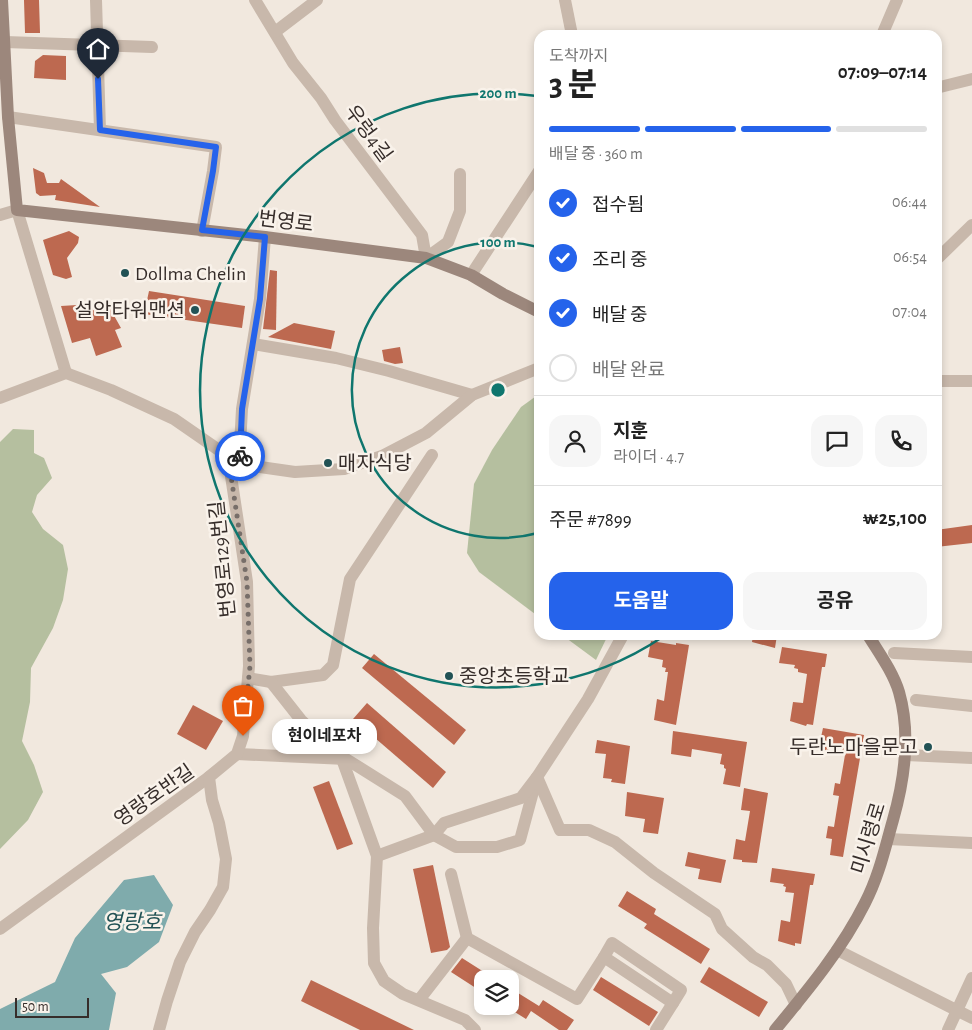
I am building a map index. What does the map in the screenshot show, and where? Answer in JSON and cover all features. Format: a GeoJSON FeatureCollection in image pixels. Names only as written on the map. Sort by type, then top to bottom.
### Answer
{"type":"FeatureCollection","features":[{"type":"Feature","properties":{"kind":"main road"},"geometry":{"type":"LineString","coordinates":[[2,0],[8,117],[17,210]]}},
{"type":"Feature","properties":{"kind":"main road","name":"번영로"},"geometry":{"type":"LineString","coordinates":[[17,210],[265,237],[426,258],[471,275],[534,310]]}},
{"type":"Feature","properties":{"kind":"main road","name":"미시령로"},"geometry":{"type":"LineString","coordinates":[[776,1030],[818,978],[866,902],[879,870],[900,794],[906,754],[904,717],[898,690],[887,666],[871,640]]}},
{"type":"Feature","properties":{"kind":"street"},"geometry":{"type":"LineString","coordinates":[[96,0],[100,130]]}},
{"type":"Feature","properties":{"kind":"street","name":"우렁4길"},"geometry":{"type":"LineString","coordinates":[[255,0],[293,63],[321,98],[335,120],[422,236],[426,258]]}},
{"type":"Feature","properties":{"kind":"street"},"geometry":{"type":"LineString","coordinates":[[275,32],[317,0]]}},
{"type":"Feature","properties":{"kind":"street"},"geometry":{"type":"LineString","coordinates":[[565,0],[571,30]]}},
{"type":"Feature","properties":{"kind":"street"},"geometry":{"type":"LineString","coordinates":[[884,30],[897,0]]}},
{"type":"Feature","properties":{"kind":"street"},"geometry":{"type":"LineString","coordinates":[[5,42],[152,47]]}},
{"type":"Feature","properties":{"kind":"street"},"geometry":{"type":"LineString","coordinates":[[942,88],[972,79]]}},
{"type":"Feature","properties":{"kind":"street"},"geometry":{"type":"LineString","coordinates":[[8,117],[216,147],[202,230]]}},
{"type":"Feature","properties":{"kind":"street"},"geometry":{"type":"LineString","coordinates":[[426,258],[448,242],[460,211],[460,174]]}},
{"type":"Feature","properties":{"kind":"street"},"geometry":{"type":"LineString","coordinates":[[471,275],[534,179]]}},
{"type":"Feature","properties":{"kind":"street"},"geometry":{"type":"LineString","coordinates":[[17,210],[66,373]]}},
{"type":"Feature","properties":{"kind":"street","name":"번영로"},"geometry":{"type":"LineString","coordinates":[[0,215],[17,210]]}},
{"type":"Feature","properties":{"kind":"street"},"geometry":{"type":"LineString","coordinates":[[942,254],[972,225]]}},
{"type":"Feature","properties":{"kind":"street","name":"번영로129번길"},"geometry":{"type":"LineString","coordinates":[[237,754],[243,736],[250,666],[247,582],[231,476],[239,464],[242,409],[246,377],[254,344],[265,237]]}},
{"type":"Feature","properties":{"kind":"street"},"geometry":{"type":"LineString","coordinates":[[254,344],[336,358],[472,395]]}},
{"type":"Feature","properties":{"kind":"street"},"geometry":{"type":"LineString","coordinates":[[0,398],[66,373],[112,390],[174,419],[239,464],[295,472],[344,469],[382,456],[426,433],[472,395],[534,370]]}},
{"type":"Feature","properties":{"kind":"street"},"geometry":{"type":"LineString","coordinates":[[942,381],[972,381]]}},
{"type":"Feature","properties":{"kind":"street"},"geometry":{"type":"LineString","coordinates":[[248,678],[271,682],[323,675],[332,665],[350,579],[432,455]]}},
{"type":"Feature","properties":{"kind":"street"},"geometry":{"type":"LineString","coordinates":[[377,856],[434,835],[444,824],[521,798],[588,699],[620,640]]}},
{"type":"Feature","properties":{"kind":"street"},"geometry":{"type":"LineString","coordinates":[[894,653],[972,657]]}},
{"type":"Feature","properties":{"kind":"street"},"geometry":{"type":"LineString","coordinates":[[271,682],[301,720],[342,759],[377,856],[373,928],[374,963],[384,981],[403,994],[465,1020],[475,1030]]}},
{"type":"Feature","properties":{"kind":"street"},"geometry":{"type":"LineString","coordinates":[[916,700],[972,706]]}},
{"type":"Feature","properties":{"kind":"street"},"geometry":{"type":"LineString","coordinates":[[209,777],[237,754],[346,759],[405,796],[434,835],[456,847],[497,847],[520,840],[537,777]]}},
{"type":"Feature","properties":{"kind":"street"},"geometry":{"type":"LineString","coordinates":[[906,754],[972,758]]}},
{"type":"Feature","properties":{"kind":"street","name":"영랑호반길"},"geometry":{"type":"LineString","coordinates":[[0,928],[209,777],[212,800],[219,822],[226,859],[223,887],[195,932],[180,962],[159,1030]]}},
{"type":"Feature","properties":{"kind":"street"},"geometry":{"type":"LineString","coordinates":[[537,777],[560,830],[589,830],[615,842],[654,873],[714,914],[722,929],[753,958],[767,965],[786,984],[796,1005]]}},
{"type":"Feature","properties":{"kind":"street"},"geometry":{"type":"LineString","coordinates":[[888,839],[972,843]]}},
{"type":"Feature","properties":{"kind":"street"},"geometry":{"type":"LineString","coordinates":[[450,874],[467,938],[577,999],[604,957],[673,1003],[656,1030]]}},
{"type":"Feature","properties":{"kind":"street"},"geometry":{"type":"LineString","coordinates":[[419,1000],[467,938]]}},
{"type":"Feature","properties":{"kind":"street"},"geometry":{"type":"LineString","coordinates":[[837,950],[972,1018]]}},
{"type":"Feature","properties":{"kind":"street"},"geometry":{"type":"LineString","coordinates":[[948,1030],[972,978]]}},
{"type":"Feature","properties":{"kind":"green space"},"geometry":{"type":"Polygon","coordinates":[[[534,398],[534,613],[479,572],[467,553],[474,484],[492,450],[521,407],[534,398]]]}},
{"type":"Feature","properties":{"kind":"green space"},"geometry":{"type":"Polygon","coordinates":[[[13,429],[34,430],[34,453],[44,458],[52,478],[37,495],[32,512],[43,529],[63,545],[68,569],[63,600],[53,628],[31,668],[30,702],[22,741],[34,765],[43,792],[28,820],[0,849],[0,442],[13,429]]]}},
{"type":"Feature","properties":{"kind":"green space"},"geometry":{"type":"Polygon","coordinates":[[[569,640],[606,640],[596,660],[569,640]]]}},
{"type":"Feature","properties":{"kind":"water","name":"영랑호"},"geometry":{"type":"Polygon","coordinates":[[[154,875],[173,905],[159,942],[127,967],[101,974],[116,993],[109,1030],[0,1030],[0,1009],[55,982],[75,938],[124,880],[154,875]]]}},
{"type":"Feature","properties":{"kind":"building"},"geometry":{"type":"Polygon","coordinates":[[[24,0],[39,0],[40,33],[25,33],[24,0]]]}},
{"type":"Feature","properties":{"kind":"building"},"geometry":{"type":"Polygon","coordinates":[[[43,55],[66,56],[66,80],[34,78],[35,61],[43,55]]]}},
{"type":"Feature","properties":{"kind":"building"},"geometry":{"type":"Polygon","coordinates":[[[33,168],[44,173],[47,183],[59,183],[61,179],[100,207],[55,200],[56,195],[40,196],[36,193],[33,168]]]}},
{"type":"Feature","properties":{"kind":"building"},"geometry":{"type":"Polygon","coordinates":[[[69,231],[79,237],[78,243],[67,258],[72,277],[66,279],[53,275],[43,240],[69,231]]]}},
{"type":"Feature","properties":{"kind":"building"},"geometry":{"type":"Polygon","coordinates":[[[270,270],[277,271],[276,330],[263,329],[270,270]]]}},
{"type":"Feature","properties":{"kind":"building","name":"설악타워맨션"},"geometry":{"type":"Polygon","coordinates":[[[149,291],[245,306],[242,328],[144,314],[149,291]]]}},
{"type":"Feature","properties":{"kind":"building"},"geometry":{"type":"Polygon","coordinates":[[[77,305],[80,310],[108,305],[121,328],[115,330],[122,347],[96,356],[90,338],[72,343],[61,306],[77,305]]]}},
{"type":"Feature","properties":{"kind":"building"},"geometry":{"type":"Polygon","coordinates":[[[294,323],[335,331],[331,349],[268,337],[294,323]]]}},
{"type":"Feature","properties":{"kind":"building"},"geometry":{"type":"Polygon","coordinates":[[[400,347],[403,363],[395,364],[384,361],[382,350],[400,347]]]}},
{"type":"Feature","properties":{"kind":"building"},"geometry":{"type":"Polygon","coordinates":[[[972,525],[972,543],[942,546],[942,529],[972,525]]]}},
{"type":"Feature","properties":{"kind":"building"},"geometry":{"type":"Polygon","coordinates":[[[752,640],[776,640],[775,648],[752,642],[752,640]]]}},
{"type":"Feature","properties":{"kind":"building"},"geometry":{"type":"Polygon","coordinates":[[[651,641],[689,645],[676,725],[654,720],[657,699],[664,701],[668,672],[665,672],[666,668],[662,667],[663,660],[648,657],[651,641]]]}},
{"type":"Feature","properties":{"kind":"building"},"geometry":{"type":"Polygon","coordinates":[[[782,647],[827,654],[825,667],[822,667],[813,725],[807,724],[806,726],[790,721],[793,702],[803,703],[807,674],[798,672],[798,669],[794,668],[795,665],[779,663],[782,647]]]}},
{"type":"Feature","properties":{"kind":"building"},"geometry":{"type":"Polygon","coordinates":[[[374,654],[466,730],[454,745],[362,668],[374,654]]]}},
{"type":"Feature","properties":{"kind":"building"},"geometry":{"type":"Polygon","coordinates":[[[367,703],[446,772],[433,788],[353,719],[367,703]]]}},
{"type":"Feature","properties":{"kind":"building"},"geometry":{"type":"Polygon","coordinates":[[[193,705],[223,721],[206,750],[177,734],[193,705]]]}},
{"type":"Feature","properties":{"kind":"building"},"geometry":{"type":"Polygon","coordinates":[[[823,728],[864,735],[843,857],[830,855],[832,839],[826,838],[828,826],[834,827],[839,796],[833,795],[835,783],[840,784],[845,755],[822,751],[824,743],[820,742],[823,728]]]}},
{"type":"Feature","properties":{"kind":"building"},"geometry":{"type":"Polygon","coordinates":[[[673,731],[747,742],[740,787],[723,784],[726,769],[724,765],[720,764],[722,754],[692,749],[691,757],[671,754],[673,731]]]}},
{"type":"Feature","properties":{"kind":"building"},"geometry":{"type":"Polygon","coordinates":[[[597,740],[630,746],[625,784],[611,782],[612,779],[603,778],[606,754],[595,753],[597,740]]]}},
{"type":"Feature","properties":{"kind":"building"},"geometry":{"type":"Polygon","coordinates":[[[329,781],[353,844],[337,850],[313,787],[329,781]]]}},
{"type":"Feature","properties":{"kind":"building"},"geometry":{"type":"Polygon","coordinates":[[[744,788],[768,793],[757,863],[733,859],[736,839],[745,841],[750,811],[741,810],[744,788]]]}},
{"type":"Feature","properties":{"kind":"building"},"geometry":{"type":"Polygon","coordinates":[[[627,792],[664,798],[658,834],[643,832],[645,819],[625,816],[627,792]]]}},
{"type":"Feature","properties":{"kind":"building"},"geometry":{"type":"Polygon","coordinates":[[[688,852],[726,860],[721,883],[698,879],[700,869],[685,866],[688,852]]]}},
{"type":"Feature","properties":{"kind":"building"},"geometry":{"type":"Polygon","coordinates":[[[433,865],[450,947],[447,950],[431,953],[413,869],[433,865]]]}},
{"type":"Feature","properties":{"kind":"building"},"geometry":{"type":"Polygon","coordinates":[[[772,868],[815,874],[813,885],[810,885],[801,944],[795,943],[795,946],[778,941],[781,920],[790,922],[794,893],[785,892],[786,887],[783,886],[784,884],[770,882],[772,868]]]}},
{"type":"Feature","properties":{"kind":"building"},"geometry":{"type":"Polygon","coordinates":[[[627,891],[656,909],[654,914],[710,949],[701,964],[644,928],[647,924],[618,906],[627,891]]]}},
{"type":"Feature","properties":{"kind":"building"},"geometry":{"type":"Polygon","coordinates":[[[462,958],[481,970],[474,970],[474,987],[451,972],[462,958]]]}},
{"type":"Feature","properties":{"kind":"building"},"geometry":{"type":"Polygon","coordinates":[[[709,967],[768,1002],[759,1017],[700,982],[709,967]]]}},
{"type":"Feature","properties":{"kind":"building"},"geometry":{"type":"Polygon","coordinates":[[[601,977],[658,1012],[649,1026],[593,990],[601,977]]]}},
{"type":"Feature","properties":{"kind":"building"},"geometry":{"type":"Polygon","coordinates":[[[311,980],[414,1030],[360,1030],[301,1001],[311,980]]]}},
{"type":"Feature","properties":{"kind":"building"},"geometry":{"type":"Polygon","coordinates":[[[519,994],[539,1006],[543,1000],[574,1020],[567,1030],[559,1030],[531,1011],[526,1019],[519,1015],[519,994]]]}},
{"type":"Feature","properties":{"kind":"way so far"},"geometry":{"type":"LineString","coordinates":[[240,456],[239,464],[231,476],[247,582],[250,666],[243,736]]}},
{"type":"Feature","properties":{"kind":"place","name":"Dollma Chelin"},"geometry":{"type":"Point","coordinates":[125,273]}},
{"type":"Feature","properties":{"kind":"place","name":"설악타워맨션"},"geometry":{"type":"Point","coordinates":[195,310]}},
{"type":"Feature","properties":{"kind":"place","name":"매자식당"},"geometry":{"type":"Point","coordinates":[328,463]}},
{"type":"Feature","properties":{"kind":"place","name":"중앙초등학교"},"geometry":{"type":"Point","coordinates":[449,676]}},
{"type":"Feature","properties":{"kind":"place","name":"현이네포차"},"geometry":{"type":"Point","coordinates":[243,736]}},
{"type":"Feature","properties":{"kind":"place","name":"두란노마을문고"},"geometry":{"type":"Point","coordinates":[928,747]}},
{"type":"Feature","properties":{"kind":"route"},"geometry":{"type":"LineString","coordinates":[[98,79],[100,130],[216,147],[202,230],[265,237],[254,344],[246,377],[242,409],[240,456]]}}]}
